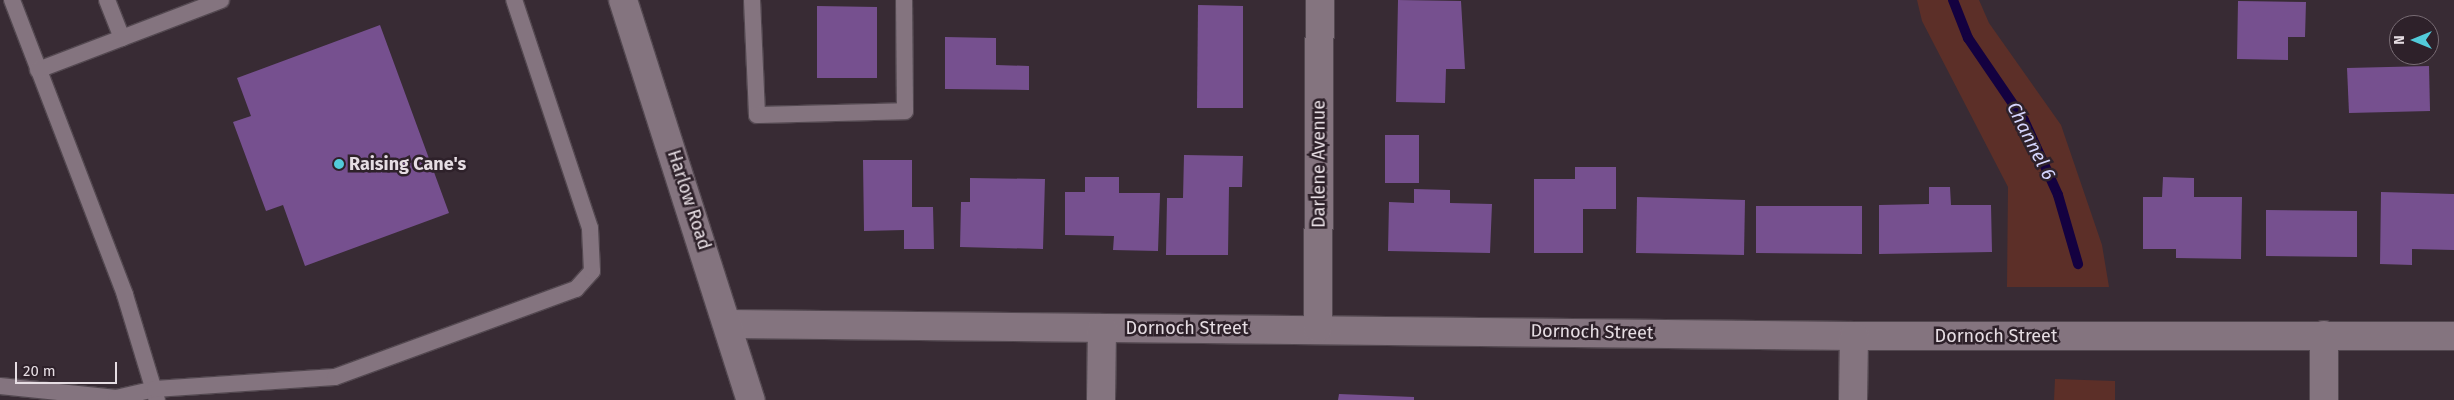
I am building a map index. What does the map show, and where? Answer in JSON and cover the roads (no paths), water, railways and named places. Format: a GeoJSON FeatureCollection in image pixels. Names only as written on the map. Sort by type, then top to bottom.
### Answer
{"type":"FeatureCollection","features":[{"type":"Feature","properties":{"kind":"street","name":"Harlow Road"},"geometry":{"type":"LineString","coordinates":[[623,0],[729,324],[751,400]]}},
{"type":"Feature","properties":{"kind":"street","name":"Darlene Avenue"},"geometry":{"type":"LineString","coordinates":[[1318,328],[1320,0]]}},
{"type":"Feature","properties":{"kind":"street","name":"Dornoch Street"},"geometry":{"type":"LineString","coordinates":[[729,324],[1318,328],[1854,336],[2454,336]]}},
{"type":"Feature","properties":{"kind":"street"},"geometry":{"type":"LineString","coordinates":[[1101,400],[1102,328]]}},
{"type":"Feature","properties":{"kind":"street"},"geometry":{"type":"LineString","coordinates":[[2324,335],[2324,400]]}},
{"type":"Feature","properties":{"kind":"street"},"geometry":{"type":"LineString","coordinates":[[1853,400],[1854,336]]}},
{"type":"Feature","properties":{"kind":"lane"},"geometry":{"type":"LineString","coordinates":[[12,0],[124,295],[156,395]]}},
{"type":"Feature","properties":{"kind":"lane"},"geometry":{"type":"LineString","coordinates":[[107,0],[122,38]]}},
{"type":"Feature","properties":{"kind":"lane"},"geometry":{"type":"LineString","coordinates":[[38,70],[222,0]]}},
{"type":"Feature","properties":{"kind":"lane"},"geometry":{"type":"LineString","coordinates":[[0,386],[116,398],[335,377],[576,289],[592,271],[590,228],[514,0]]}},
{"type":"Feature","properties":{"kind":"lane"},"geometry":{"type":"LineString","coordinates":[[752,0],[757,115],[905,111],[904,0]]}},
{"type":"Feature","properties":{"kind":"waterway","name":"Channel 6"},"geometry":{"type":"LineString","coordinates":[[1953,0],[1968,38],[2024,120],[2058,195],[2078,264]]}},
{"type":"Feature","properties":{"kind":"place","name":"Raising Cane's"},"geometry":{"type":"Point","coordinates":[339,164]}}]}
